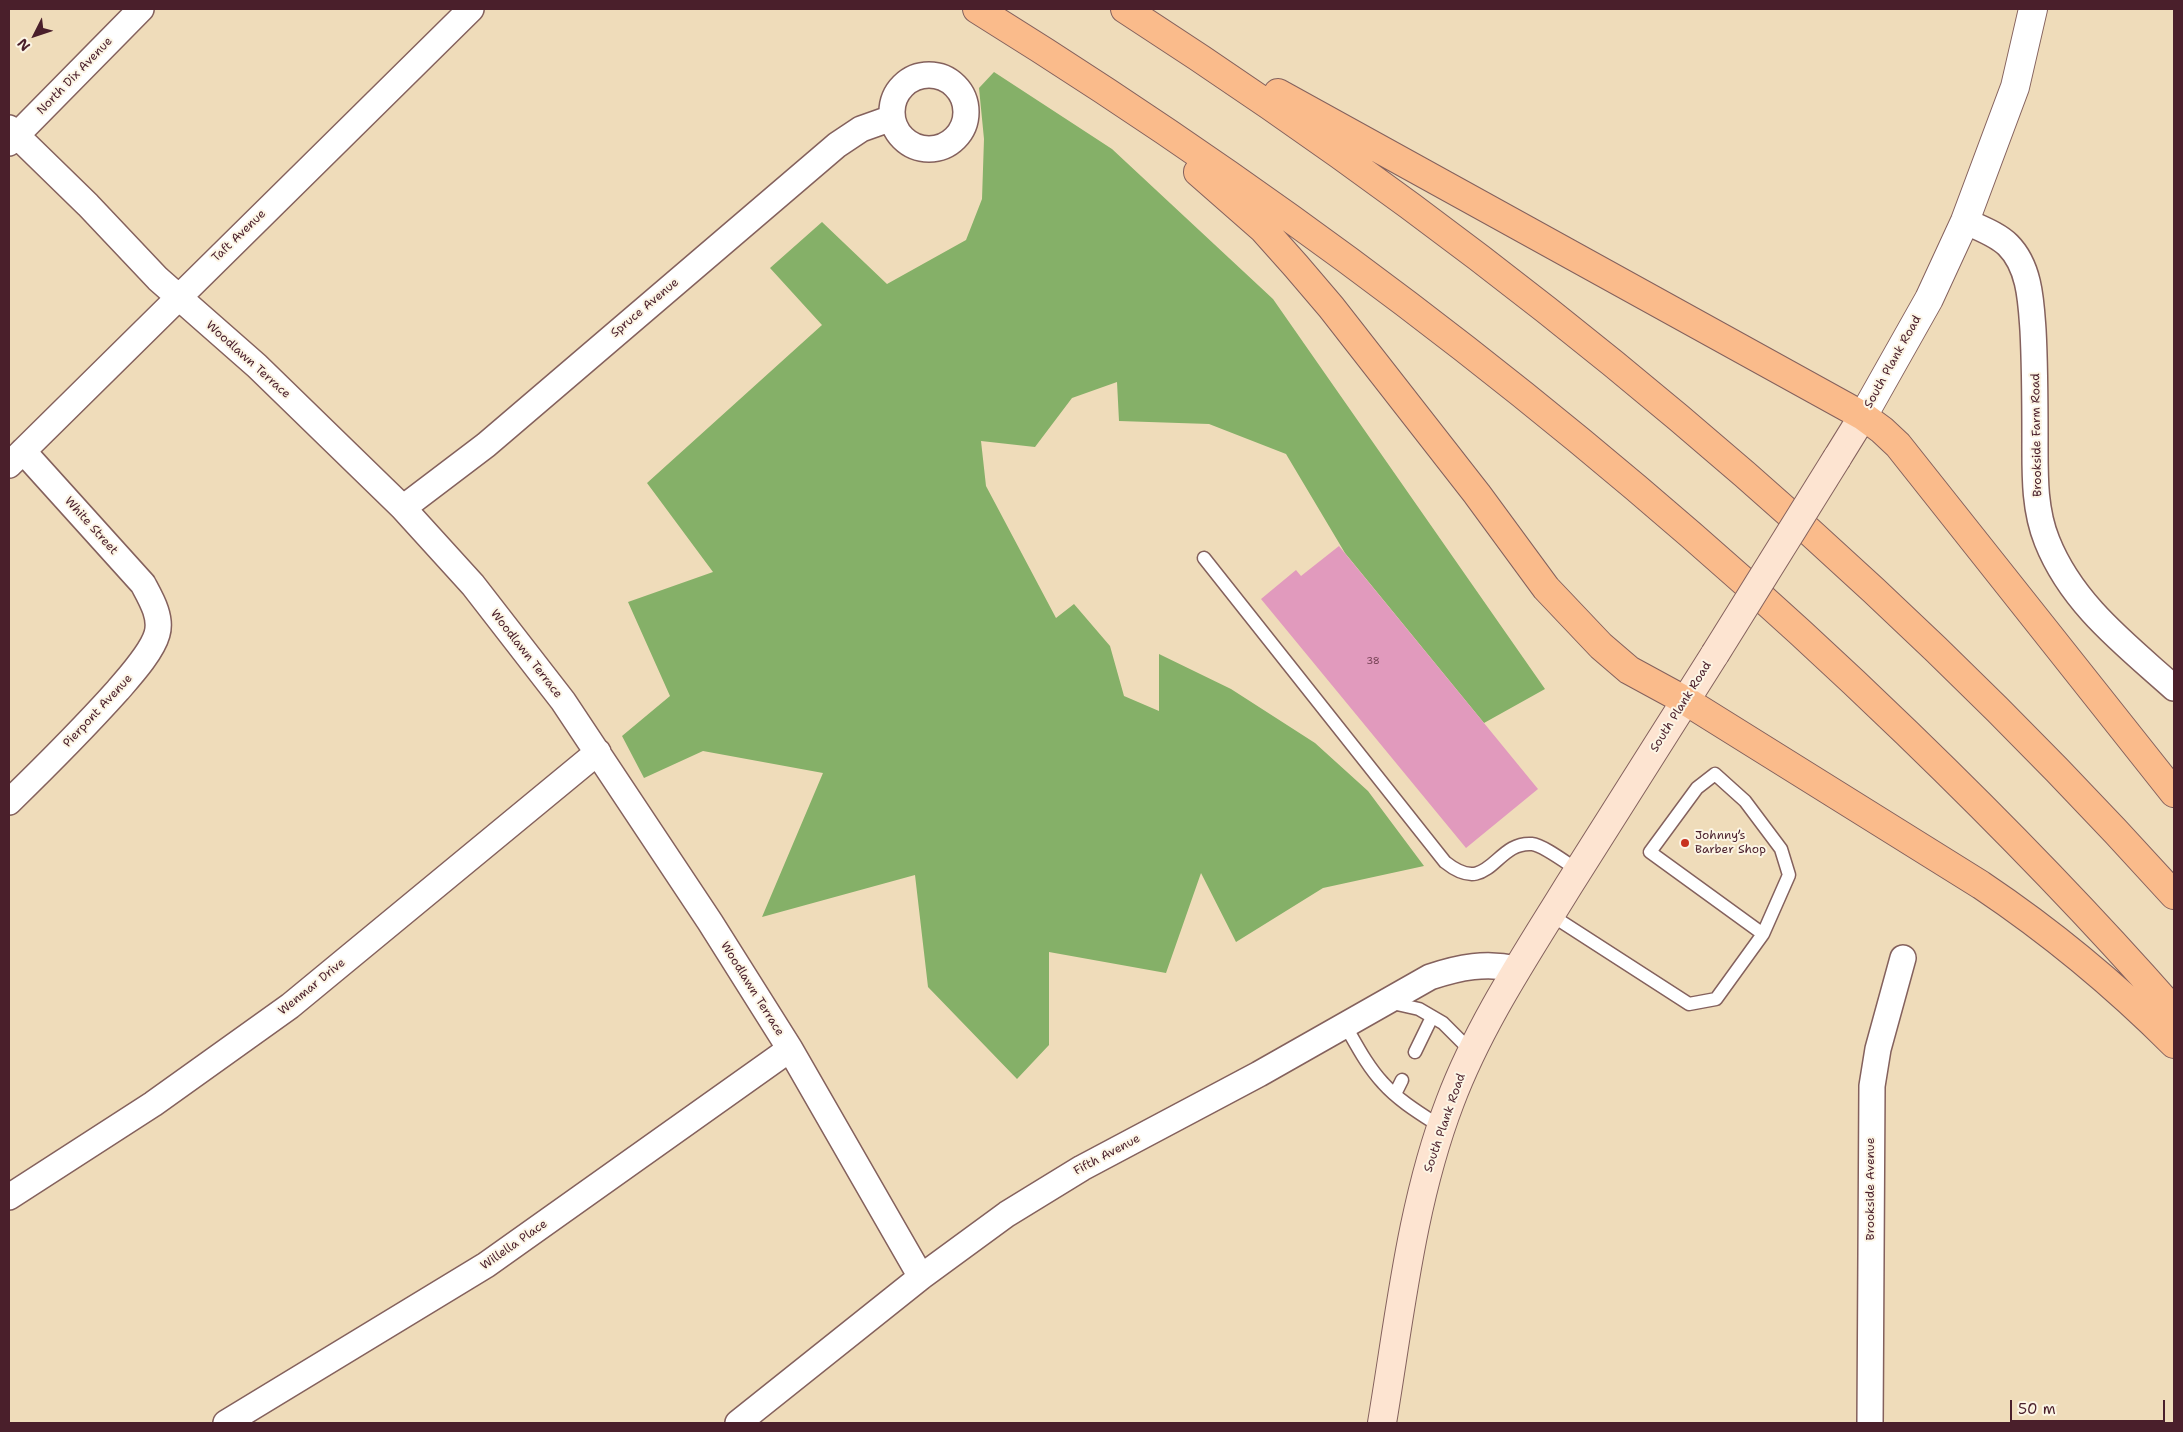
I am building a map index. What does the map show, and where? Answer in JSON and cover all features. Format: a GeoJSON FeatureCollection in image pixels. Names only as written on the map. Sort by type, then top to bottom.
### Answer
{"type":"FeatureCollection","features":[{"type":"Feature","properties":{"kind":"highway"},"geometry":{"type":"LineString","coordinates":[[977,9],[1055,57],[1242,182],[1340,253],[1510,384],[1672,518],[1766,600],[1845,673],[1974,799],[2081,908],[2174,1011]]}},
{"type":"Feature","properties":{"kind":"highway"},"geometry":{"type":"LineString","coordinates":[[1124,9],[1198,56],[1379,183],[1560,322],[1717,452],[1899,615],[1982,695],[2174,895]]}},
{"type":"Feature","properties":{"kind":"highway"},"geometry":{"type":"LineString","coordinates":[[1128,9],[1863,416],[1882,430],[1898,444],[2174,793]]}},
{"type":"Feature","properties":{"kind":"highway"},"geometry":{"type":"LineString","coordinates":[[1055,57],[1227,195],[1263,229],[1331,307],[1477,494],[1546,588],[1600,646],[1629,670],[1686,701],[2023,913],[2106,979],[2174,1044]]}},
{"type":"Feature","properties":{"kind":"main road","name":"South Plank Road"},"geometry":{"type":"LineString","coordinates":[[1382,1423],[1424,1186],[1441,1128],[1472,1052],[1517,969],[1863,416]]}},
{"type":"Feature","properties":{"kind":"street","name":"North Dix Avenue"},"geometry":{"type":"LineString","coordinates":[[11,136],[141,9]]}},
{"type":"Feature","properties":{"kind":"street","name":"Taft Avenue"},"geometry":{"type":"LineString","coordinates":[[16,458],[178,296],[471,9]]}},
{"type":"Feature","properties":{"kind":"street","name":"South Plank Road"},"geometry":{"type":"LineString","coordinates":[[1863,416],[1929,299],[1965,221],[2015,87],[2033,9]]}},
{"type":"Feature","properties":{"kind":"street","name":"Spruce Avenue"},"geometry":{"type":"LineString","coordinates":[[403,508],[486,445],[837,145],[861,129],[892,118]]}},
{"type":"Feature","properties":{"kind":"street","name":"Woodlawn Terrace"},"geometry":{"type":"LineString","coordinates":[[11,136],[88,205],[158,279],[257,366],[403,508],[473,585],[563,701],[705,914],[790,1049],[921,1277]]}},
{"type":"Feature","properties":{"kind":"street","name":"Brookside Farm Road"},"geometry":{"type":"LineString","coordinates":[[1965,221],[1994,235],[2008,245],[2023,267],[2029,291],[2035,364],[2035,491],[2047,540],[2077,595],[2097,618],[2174,688]]}},
{"type":"Feature","properties":{"kind":"street","name":"White Street"},"geometry":{"type":"LineString","coordinates":[[16,458],[143,584],[154,605]]}},
{"type":"Feature","properties":{"kind":"street","name":"Pierpont Avenue"},"geometry":{"type":"LineString","coordinates":[[9,802],[88,724],[138,667],[157,635],[158,622],[154,605]]}},
{"type":"Feature","properties":{"kind":"street","name":"Wenmar Drive"},"geometry":{"type":"LineString","coordinates":[[9,1197],[153,1104],[290,1006],[598,752]]}},
{"type":"Feature","properties":{"kind":"street","name":"Brookside Avenue"},"geometry":{"type":"LineString","coordinates":[[1870,1423],[1872,1086],[1878,1049],[1903,958]]}},
{"type":"Feature","properties":{"kind":"street","name":"Fifth Avenue"},"geometry":{"type":"LineString","coordinates":[[738,1423],[921,1277],[993,1224],[1054,1184],[1259,1074],[1430,977],[1454,969],[1481,964],[1517,969]]}},
{"type":"Feature","properties":{"kind":"street","name":"Willella Place"},"geometry":{"type":"LineString","coordinates":[[226,1423],[486,1265],[790,1049]]}},
{"type":"Feature","properties":{"kind":"lane"},"geometry":{"type":"LineString","coordinates":[[1204,558],[1445,862],[1459,873],[1471,876],[1483,870],[1520,844],[1535,844],[1579,871]]}},
{"type":"Feature","properties":{"kind":"lane"},"geometry":{"type":"LineString","coordinates":[[1551,915],[1689,1004],[1716,998],[1762,934],[1789,875],[1781,848],[1745,801],[1715,774],[1697,788],[1650,852],[1762,934]]}},
{"type":"Feature","properties":{"kind":"lane"},"geometry":{"type":"LineString","coordinates":[[1386,1001],[1419,1009],[1443,1023],[1472,1052]]}},
{"type":"Feature","properties":{"kind":"lane"},"geometry":{"type":"LineString","coordinates":[[1415,1052],[1432,1017]]}},
{"type":"Feature","properties":{"kind":"lane"},"geometry":{"type":"LineString","coordinates":[[1345,1025],[1383,1083],[1441,1128]]}},
{"type":"Feature","properties":{"kind":"lane"},"geometry":{"type":"LineString","coordinates":[[1395,1094],[1402,1080]]}},
{"type":"Feature","properties":{"kind":"green space"},"geometry":{"type":"Polygon","coordinates":[[[994,72],[1112,149],[1273,299],[1545,689],[1484,723],[1345,553],[1286,454],[1209,424],[1119,421],[1117,382],[1072,398],[1035,447],[981,441],[986,486],[1056,618],[1074,604],[1110,646],[1124,696],[1159,711],[1159,654],[1231,689],[1315,743],[1368,791],[1424,866],[1323,888],[1236,942],[1201,873],[1166,973],[1049,952],[1049,1045],[1017,1079],[928,987],[915,875],[762,917],[823,773],[703,751],[644,778],[622,736],[670,696],[628,602],[713,572],[647,483],[822,325],[770,268],[822,222],[887,284],[966,240],[982,199],[984,139],[979,88],[994,72]]]}},
{"type":"Feature","properties":{"kind":"building"},"geometry":{"type":"Polygon","coordinates":[[[1339,546],[1538,789],[1466,848],[1261,599],[1296,570],[1301,576],[1339,546]]]}},
{"type":"Feature","properties":{"kind":"place","name":"Johnny’s Barber Shop"},"geometry":{"type":"Point","coordinates":[1685,843]}}]}
